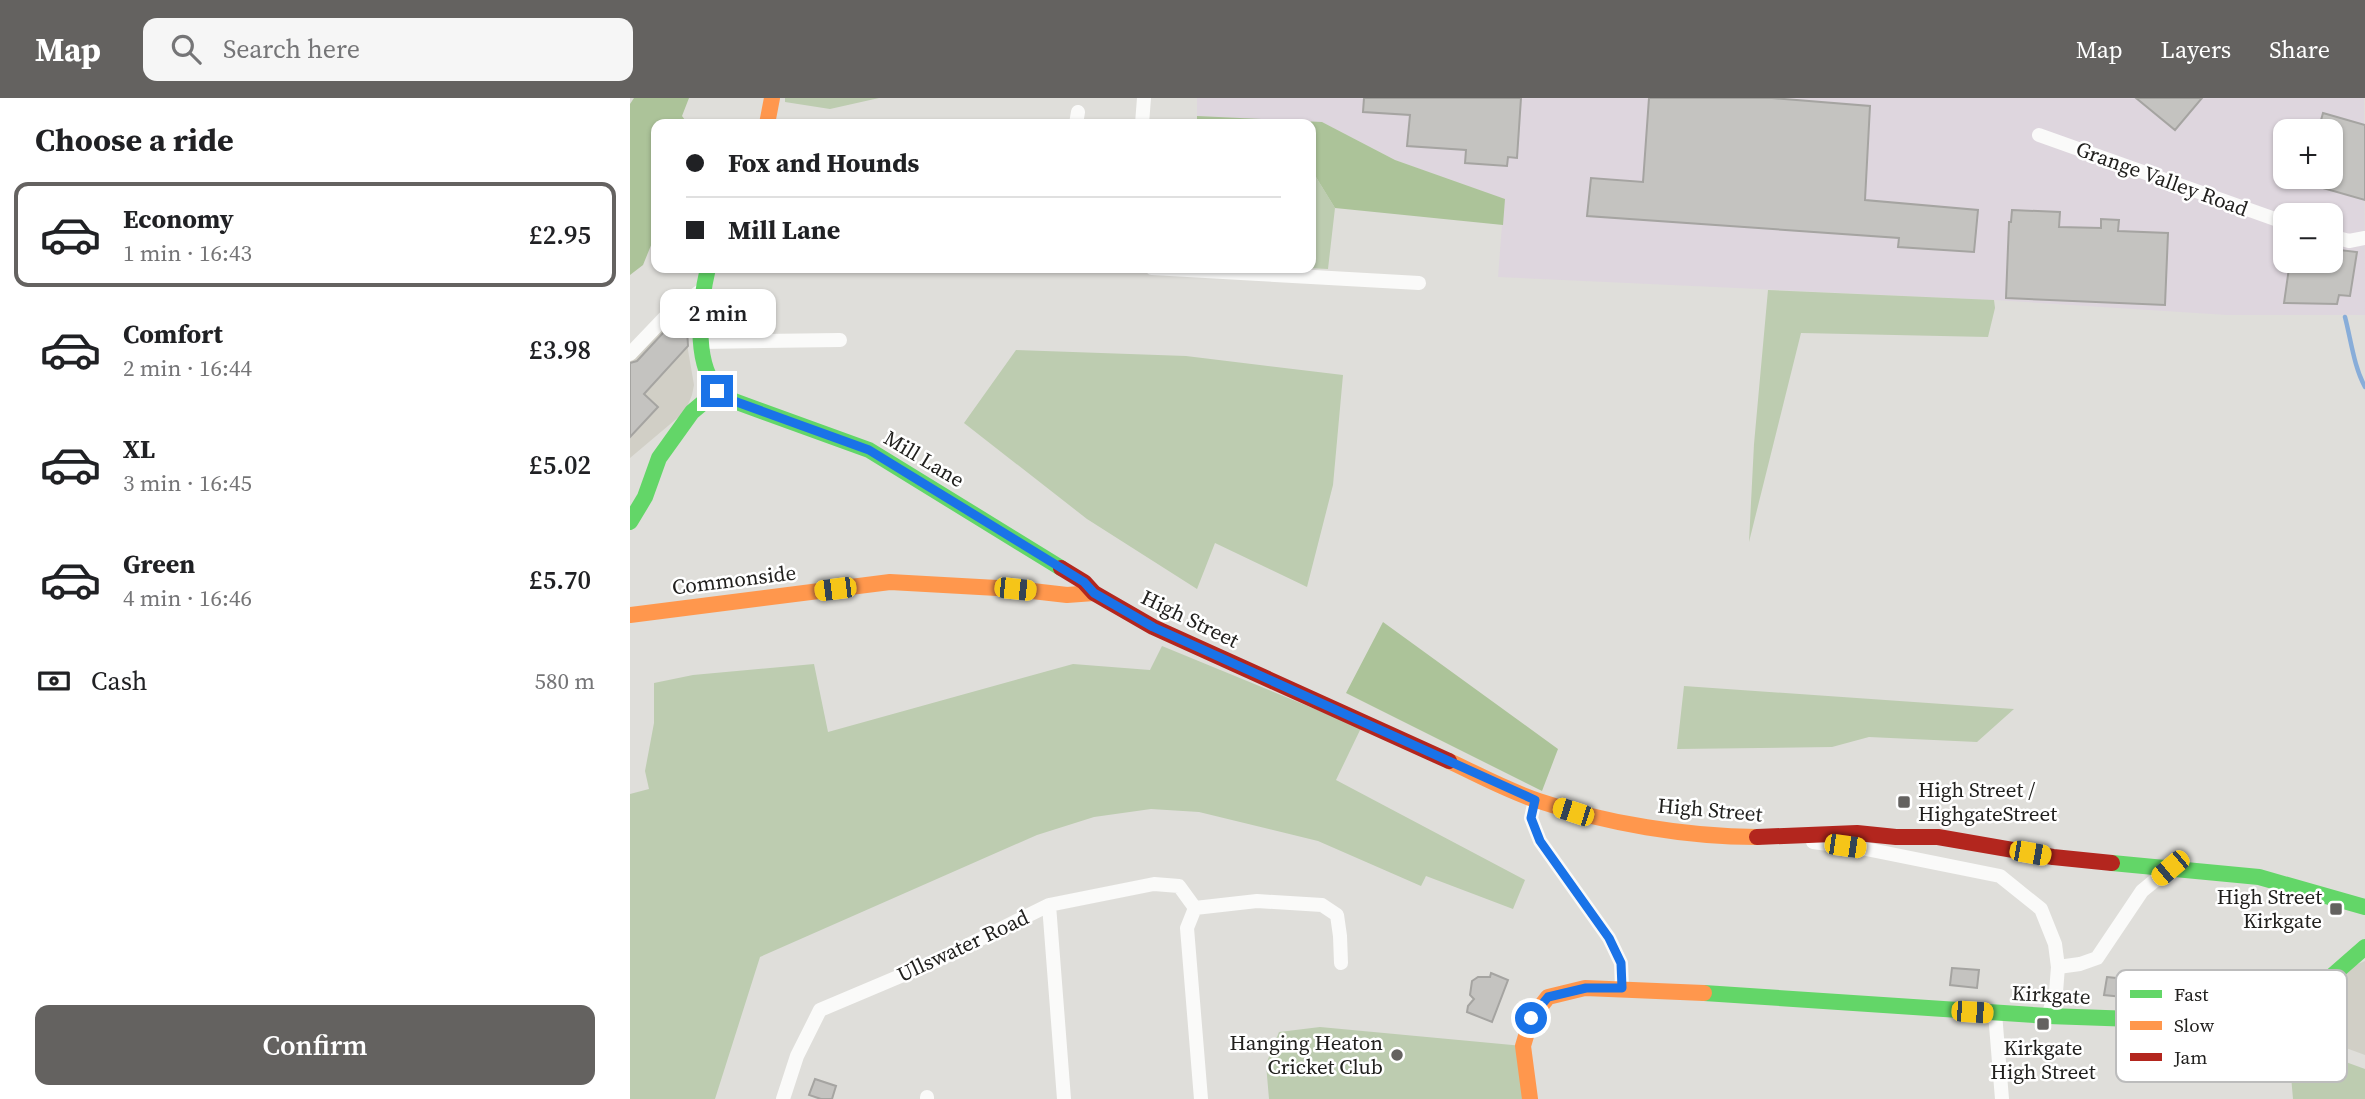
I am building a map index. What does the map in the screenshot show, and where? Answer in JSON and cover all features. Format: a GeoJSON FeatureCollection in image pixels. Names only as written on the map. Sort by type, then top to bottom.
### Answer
{"type":"FeatureCollection","features":[{"type":"Feature","properties":{"kind":"street"},"geometry":{"type":"LineString","coordinates":[[768,119],[772,98]]}},
{"type":"Feature","properties":{"kind":"street"},"geometry":{"type":"LineString","coordinates":[[1142,119],[1144,98]]}},
{"type":"Feature","properties":{"kind":"street","name":"Grange Valley Road"},"geometry":{"type":"LineString","coordinates":[[2039,135],[2273,218]]}},
{"type":"Feature","properties":{"kind":"street"},"geometry":{"type":"LineString","coordinates":[[2343,239],[2365,238]]}},
{"type":"Feature","properties":{"kind":"street"},"geometry":{"type":"LineString","coordinates":[[630,522],[645,497],[659,458],[687,418],[717,391],[708,376],[701,342],[707,273]]}},
{"type":"Feature","properties":{"kind":"street"},"geometry":{"type":"LineString","coordinates":[[1241,273],[1419,283]]}},
{"type":"Feature","properties":{"kind":"street"},"geometry":{"type":"LineString","coordinates":[[630,355],[669,313],[705,288]]}},
{"type":"Feature","properties":{"kind":"street"},"geometry":{"type":"LineString","coordinates":[[701,342],[840,340]]}},
{"type":"Feature","properties":{"kind":"street","name":"Mill Lane"},"geometry":{"type":"LineString","coordinates":[[717,391],[734,401],[869,450],[1084,582],[1094,593]]}},
{"type":"Feature","properties":{"kind":"street","name":"Commonside"},"geometry":{"type":"LineString","coordinates":[[630,615],[890,582],[1015,589],[1067,595],[1094,593]]}},
{"type":"Feature","properties":{"kind":"street","name":"High Street"},"geometry":{"type":"LineString","coordinates":[[1094,593],[1165,633],[1535,800],[1573,812],[1669,830],[1726,836],[1781,837],[1857,833],[1938,837],[2053,857],[2259,877],[2365,906]]}},
{"type":"Feature","properties":{"kind":"street"},"geometry":{"type":"LineString","coordinates":[[1535,800],[1531,818],[1540,841],[1609,938],[1621,963],[1622,988]]}},
{"type":"Feature","properties":{"kind":"street"},"geometry":{"type":"LineString","coordinates":[[1781,837],[1866,849],[2000,876],[2041,909],[2055,944],[2059,967],[2056,992],[2048,1016]]}},
{"type":"Feature","properties":{"kind":"street"},"geometry":{"type":"LineString","coordinates":[[2059,967],[2097,958],[2142,891],[2170,868]]}},
{"type":"Feature","properties":{"kind":"street","name":"Ullswater Road"},"geometry":{"type":"LineString","coordinates":[[783,1099],[797,1056],[820,1010],[936,961],[1049,905],[1154,884],[1179,887],[1195,908]]}},
{"type":"Feature","properties":{"kind":"street"},"geometry":{"type":"LineString","coordinates":[[1201,1099],[1187,928],[1195,908],[1257,901],[1322,905],[1337,915],[1340,963]]}},
{"type":"Feature","properties":{"kind":"street"},"geometry":{"type":"LineString","coordinates":[[1049,905],[1064,1099]]}},
{"type":"Feature","properties":{"kind":"street","name":"Kirkgate"},"geometry":{"type":"LineString","coordinates":[[2339,970],[2365,947]]}},
{"type":"Feature","properties":{"kind":"street","name":"Kirkgate"},"geometry":{"type":"LineString","coordinates":[[1530,1099],[1524,1046],[1531,1018],[1548,997],[1586,988],[2116,1018]]}},
{"type":"Feature","properties":{"kind":"street"},"geometry":{"type":"LineString","coordinates":[[1995,1013],[2002,1099]]}},
{"type":"Feature","properties":{"kind":"shaded area"},"geometry":{"type":"Polygon","coordinates":[[[1197,98],[2364,98],[2365,315],[2227,315],[1994,300],[1498,277],[1504,199],[1395,160],[1322,122],[1316,122],[1316,119],[1197,116],[1197,98]]]}},
{"type":"Feature","properties":{"kind":"shaded area"},"geometry":{"type":"Polygon","coordinates":[[[682,311],[687,315],[688,350],[694,385],[692,395],[681,415],[630,458],[630,362],[672,316],[682,311]]]}},
{"type":"Feature","properties":{"kind":"shaded area"},"geometry":{"type":"Polygon","coordinates":[[[2365,961],[2365,1055],[2347,1048],[2346,969],[2365,961]]]}},
{"type":"Feature","properties":{"kind":"green space"},"geometry":{"type":"Polygon","coordinates":[[[634,98],[689,98],[682,116],[684,119],[651,119],[651,245],[643,265],[630,275],[630,104],[634,98]]]}},
{"type":"Feature","properties":{"kind":"green space"},"geometry":{"type":"Polygon","coordinates":[[[785,98],[879,98],[830,109],[785,102],[785,98]]]}},
{"type":"Feature","properties":{"kind":"green space"},"geometry":{"type":"Polygon","coordinates":[[[1197,116],[1260,119],[1197,119],[1197,116]]]}},
{"type":"Feature","properties":{"kind":"green space"},"geometry":{"type":"Polygon","coordinates":[[[1316,122],[1322,122],[1395,160],[1505,199],[1503,225],[1335,208],[1316,177],[1316,122]]]}},
{"type":"Feature","properties":{"kind":"green space"},"geometry":{"type":"Polygon","coordinates":[[[1316,177],[1335,208],[1328,269],[1316,268],[1316,177]]]}},
{"type":"Feature","properties":{"kind":"green space"},"geometry":{"type":"Polygon","coordinates":[[[1768,290],[1994,300],[1995,308],[1988,337],[1801,333],[1749,542],[1754,444],[1768,290]]]}},
{"type":"Feature","properties":{"kind":"green space"},"geometry":{"type":"Polygon","coordinates":[[[1016,350],[1186,356],[1343,375],[1333,485],[1307,587],[1215,543],[1197,589],[1087,519],[964,423],[1016,350]]]}},
{"type":"Feature","properties":{"kind":"green space"},"geometry":{"type":"Polygon","coordinates":[[[1383,622],[1558,749],[1542,791],[1346,693],[1383,622]]]}},
{"type":"Feature","properties":{"kind":"green space"},"geometry":{"type":"Polygon","coordinates":[[[1162,646],[1361,728],[1336,780],[1525,880],[1513,909],[1426,876],[1421,886],[1318,841],[1199,812],[1151,809],[1094,817],[1037,835],[760,957],[715,1099],[630,1099],[630,794],[649,789],[645,771],[654,723],[654,683],[693,675],[814,664],[828,732],[1073,664],[1150,670],[1162,646]]]}},
{"type":"Feature","properties":{"kind":"green space"},"geometry":{"type":"Polygon","coordinates":[[[1684,686],[2014,709],[1977,742],[1869,737],[1832,747],[1677,749],[1684,686]]]}},
{"type":"Feature","properties":{"kind":"green space","name":"Hanging Heaton Cricket Club"},"geometry":{"type":"Polygon","coordinates":[[[1320,1027],[1523,1046],[1530,1099],[1269,1099],[1266,1064],[1279,1032],[1320,1027]]]}},
{"type":"Feature","properties":{"kind":"green space"},"geometry":{"type":"Polygon","coordinates":[[[2347,1062],[2365,1069],[2365,1099],[2293,1099],[2292,1082],[2347,1082],[2347,1062]]]}},
{"type":"Feature","properties":{"kind":"building"},"geometry":{"type":"Polygon","coordinates":[[[1364,98],[1521,98],[1517,158],[1508,157],[1507,166],[1465,163],[1466,150],[1407,146],[1410,115],[1363,112],[1364,98]]]}},
{"type":"Feature","properties":{"kind":"building"},"geometry":{"type":"Polygon","coordinates":[[[1649,98],[1772,98],[1870,106],[1865,200],[1978,210],[1974,252],[1898,247],[1899,238],[1587,216],[1591,178],[1643,182],[1649,98]]]}},
{"type":"Feature","properties":{"kind":"building"},"geometry":{"type":"Polygon","coordinates":[[[2136,98],[2202,98],[2175,130],[2136,98]]]}},
{"type":"Feature","properties":{"kind":"building"},"geometry":{"type":"Polygon","coordinates":[[[2323,113],[2365,125],[2365,200],[2326,189],[2343,189],[2343,119],[2321,119],[2323,113]]]}},
{"type":"Feature","properties":{"kind":"building"},"geometry":{"type":"Polygon","coordinates":[[[2012,210],[2060,212],[2059,227],[2101,228],[2101,219],[2119,220],[2118,231],[2168,233],[2165,305],[2006,298],[2009,222],[2012,210]]]}},
{"type":"Feature","properties":{"kind":"building"},"geometry":{"type":"Polygon","coordinates":[[[2343,250],[2357,252],[2350,296],[2339,295],[2337,304],[2284,303],[2288,273],[2343,273],[2343,250]]]}},
{"type":"Feature","properties":{"kind":"building"},"geometry":{"type":"Polygon","coordinates":[[[686,313],[688,346],[644,394],[658,407],[630,437],[630,363],[637,361],[675,320],[686,313]]]}},
{"type":"Feature","properties":{"kind":"building"},"geometry":{"type":"Polygon","coordinates":[[[1952,968],[1979,970],[1977,988],[1950,985],[1952,968]]]}},
{"type":"Feature","properties":{"kind":"building"},"geometry":{"type":"Polygon","coordinates":[[[1491,973],[1508,980],[1492,1022],[1467,1012],[1474,999],[1470,995],[1472,981],[1478,977],[1490,977],[1491,973]]]}},
{"type":"Feature","properties":{"kind":"building"},"geometry":{"type":"Polygon","coordinates":[[[2107,977],[2116,978],[2116,996],[2104,995],[2107,977]]]}},
{"type":"Feature","properties":{"kind":"building"},"geometry":{"type":"Polygon","coordinates":[[[815,1079],[836,1086],[832,1099],[809,1095],[815,1079]]]}},
{"type":"Feature","properties":{"kind":"waterway"},"geometry":{"type":"LineString","coordinates":[[2345,317],[2355,362],[2365,387]]}},
{"type":"Feature","properties":{"kind":"traffic: fast"},"geometry":{"type":"LineString","coordinates":[[707,273],[701,313],[701,346],[709,376],[720,392],[734,401],[869,450],[1061,568]]}},
{"type":"Feature","properties":{"kind":"traffic: fast"},"geometry":{"type":"LineString","coordinates":[[630,522],[645,497],[659,458],[692,412],[717,391]]}},
{"type":"Feature","properties":{"kind":"traffic: fast"},"geometry":{"type":"LineString","coordinates":[[2112,863],[2259,877],[2365,907]]}},
{"type":"Feature","properties":{"kind":"traffic: fast"},"geometry":{"type":"LineString","coordinates":[[2339,970],[2365,947]]}},
{"type":"Feature","properties":{"kind":"traffic: fast"},"geometry":{"type":"LineString","coordinates":[[1704,993],[2116,1018]]}},
{"type":"Feature","properties":{"kind":"traffic: slow"},"geometry":{"type":"LineString","coordinates":[[768,119],[772,98]]}},
{"type":"Feature","properties":{"kind":"traffic: slow"},"geometry":{"type":"LineString","coordinates":[[630,615],[890,582],[1015,589],[1067,595],[1094,593]]}},
{"type":"Feature","properties":{"kind":"traffic: slow"},"geometry":{"type":"LineString","coordinates":[[1449,761],[1527,797],[1591,816],[1675,831],[1757,837]]}},
{"type":"Feature","properties":{"kind":"traffic: slow"},"geometry":{"type":"LineString","coordinates":[[1530,1099],[1523,1046],[1531,1019],[1548,997],[1585,988],[1704,993]]}},
{"type":"Feature","properties":{"kind":"traffic: jam"},"geometry":{"type":"LineString","coordinates":[[1061,568],[1084,582],[1094,593],[1153,627],[1449,761]]}},
{"type":"Feature","properties":{"kind":"traffic: jam"},"geometry":{"type":"LineString","coordinates":[[1757,837],[1857,833],[1938,837],[2053,857],[2112,863]]}},
{"type":"Feature","properties":{"kind":"place","name":"High Street / HighgateStreet"},"geometry":{"type":"Point","coordinates":[1904,802]}},
{"type":"Feature","properties":{"kind":"place","name":"High Street Kirkgate"},"geometry":{"type":"Point","coordinates":[2336,909]}},
{"type":"Feature","properties":{"kind":"place","name":"Kirkgate High Street"},"geometry":{"type":"Point","coordinates":[2043,1024]}},
{"type":"Feature","properties":{"kind":"place","name":"Hanging Heaton Cricket Club"},"geometry":{"type":"Point","coordinates":[1397,1055]}},
{"type":"Feature","properties":{"kind":"route"},"geometry":{"type":"LineString","coordinates":[[717,391],[734,401],[869,450],[1084,582],[1094,593],[1153,627],[1535,800],[1531,818],[1540,841],[1609,938],[1621,963],[1622,988],[1586,988],[1548,997],[1531,1018]]}}]}
